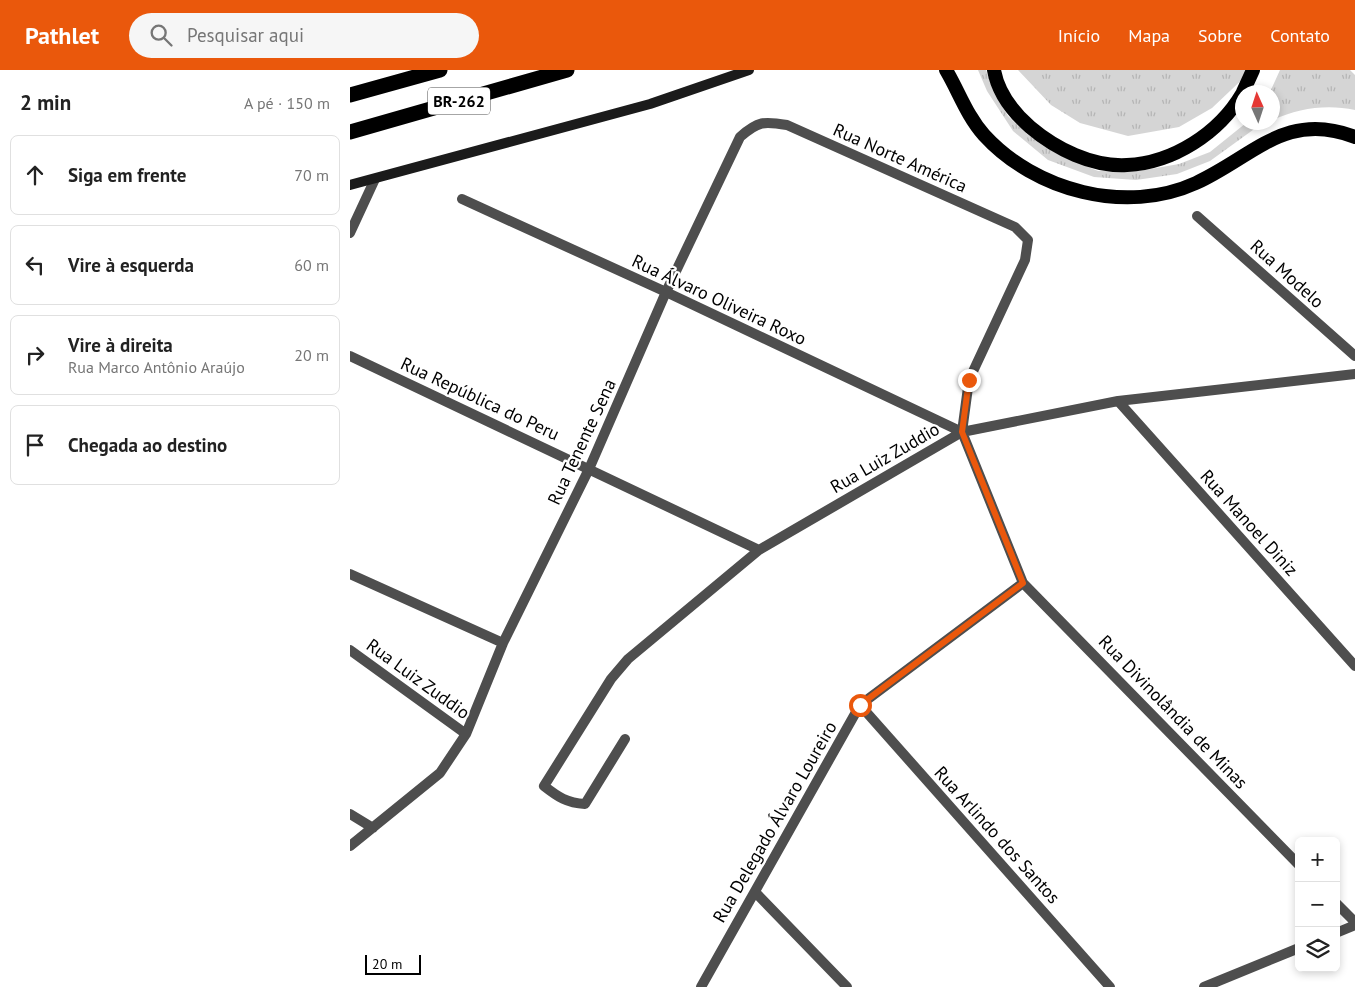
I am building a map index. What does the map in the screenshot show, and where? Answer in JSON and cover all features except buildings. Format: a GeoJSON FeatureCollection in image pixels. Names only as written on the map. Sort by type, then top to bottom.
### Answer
{"type":"FeatureCollection","features":[{"type":"Feature","properties":{"kind":"highway"},"geometry":{"type":"LineString","coordinates":[[350,95],[402,70]]}},
{"type":"Feature","properties":{"kind":"highway","name":"BR-262"},"geometry":{"type":"LineString","coordinates":[[350,95],[440,70]]}},
{"type":"Feature","properties":{"kind":"highway","name":"BR-262"},"geometry":{"type":"LineString","coordinates":[[350,132],[568,70]]}},
{"type":"Feature","properties":{"kind":"highway"},"geometry":{"type":"LineString","coordinates":[[946,70],[973,121],[983,134],[999,149],[1021,166],[1048,181],[1096,194],[1136,197],[1183,188],[1206,178],[1271,140],[1298,130],[1322,128],[1355,137]]}},
{"type":"Feature","properties":{"kind":"highway"},"geometry":{"type":"LineString","coordinates":[[994,70],[1000,88],[1009,104],[1020,118],[1037,133],[1074,154],[1111,164],[1144,163],[1178,152],[1205,136],[1235,104]]}},
{"type":"Feature","properties":{"kind":"highway"},"geometry":{"type":"LineString","coordinates":[[1246,85],[1253,70]]}},
{"type":"Feature","properties":{"kind":"main road"},"geometry":{"type":"LineString","coordinates":[[350,186],[650,104],[749,70]]}},
{"type":"Feature","properties":{"kind":"street","name":"Rua Norte América"},"geometry":{"type":"LineString","coordinates":[[753,126],[768,122],[788,125],[1015,227],[1028,240],[1025,260],[969,380],[962,432]]}},
{"type":"Feature","properties":{"kind":"street","name":"Rua Tenente Sena"},"geometry":{"type":"LineString","coordinates":[[373,828],[440,773],[466,734],[503,644],[589,469],[666,292],[740,136],[753,126]]}},
{"type":"Feature","properties":{"kind":"street"},"geometry":{"type":"LineString","coordinates":[[350,233],[375,179]]}},
{"type":"Feature","properties":{"kind":"street","name":"Rua Álvaro Oliveira Roxo"},"geometry":{"type":"LineString","coordinates":[[462,199],[666,292],[962,432]]}},
{"type":"Feature","properties":{"kind":"street","name":"Rua Modelo"},"geometry":{"type":"LineString","coordinates":[[1198,216],[1355,356]]}},
{"type":"Feature","properties":{"kind":"street","name":"Rua República do Peru"},"geometry":{"type":"LineString","coordinates":[[350,356],[759,550]]}},
{"type":"Feature","properties":{"kind":"street","name":"Rua Luiz Zuddio"},"geometry":{"type":"LineString","coordinates":[[625,738],[585,804],[572,803],[544,786],[611,679],[628,659],[759,550],[962,432],[1118,401],[1355,374]]}},
{"type":"Feature","properties":{"kind":"street","name":"Rua Manoel Diniz"},"geometry":{"type":"LineString","coordinates":[[1118,401],[1355,666]]}},
{"type":"Feature","properties":{"kind":"street"},"geometry":{"type":"LineString","coordinates":[[962,432],[1023,583]]}},
{"type":"Feature","properties":{"kind":"street"},"geometry":{"type":"LineString","coordinates":[[350,574],[503,644]]}},
{"type":"Feature","properties":{"kind":"street","name":"Rua Delegado Álvaro Loureiro"},"geometry":{"type":"LineString","coordinates":[[701,987],[860,705],[1023,583]]}},
{"type":"Feature","properties":{"kind":"street","name":"Rua Divinolândia de Minas"},"geometry":{"type":"LineString","coordinates":[[1023,583],[1295,861]]}},
{"type":"Feature","properties":{"kind":"street","name":"Rua Luiz Zuddio"},"geometry":{"type":"LineString","coordinates":[[350,650],[466,734]]}},
{"type":"Feature","properties":{"kind":"street","name":"Rua Arlindo dos Santos"},"geometry":{"type":"LineString","coordinates":[[860,705],[1110,987]]}},
{"type":"Feature","properties":{"kind":"street"},"geometry":{"type":"LineString","coordinates":[[350,814],[373,828],[350,846]]}},
{"type":"Feature","properties":{"kind":"street"},"geometry":{"type":"LineString","coordinates":[[755,892],[847,987]]}},
{"type":"Feature","properties":{"kind":"street"},"geometry":{"type":"LineString","coordinates":[[1340,907],[1355,924],[1340,931]]}},
{"type":"Feature","properties":{"kind":"street"},"geometry":{"type":"LineString","coordinates":[[1204,987],[1295,950]]}},
{"type":"Feature","properties":{"kind":"green space"},"geometry":{"type":"Polygon","coordinates":[[[978,70],[986,70],[994,93],[1008,116],[1027,134],[1059,155],[1098,171],[1139,171],[1179,164],[1210,152],[1237,130],[1253,130],[1210,161],[1177,174],[1136,180],[1094,177],[1048,160],[1013,131],[987,91],[978,70]]]}},
{"type":"Feature","properties":{"kind":"green space"},"geometry":{"type":"Polygon","coordinates":[[[1018,70],[1250,70],[1212,108],[1179,127],[1128,136],[1080,123],[1051,105],[1018,70]]]}},
{"type":"Feature","properties":{"kind":"green space"},"geometry":{"type":"Polygon","coordinates":[[[1280,70],[1350,70],[1355,75],[1355,110],[1334,107],[1313,108],[1280,117],[1280,85],[1273,85],[1280,70]]]}},
{"type":"Feature","properties":{"kind":"route"},"geometry":{"type":"LineString","coordinates":[[860,705],[1023,583],[962,432],[969,380]]}}]}
